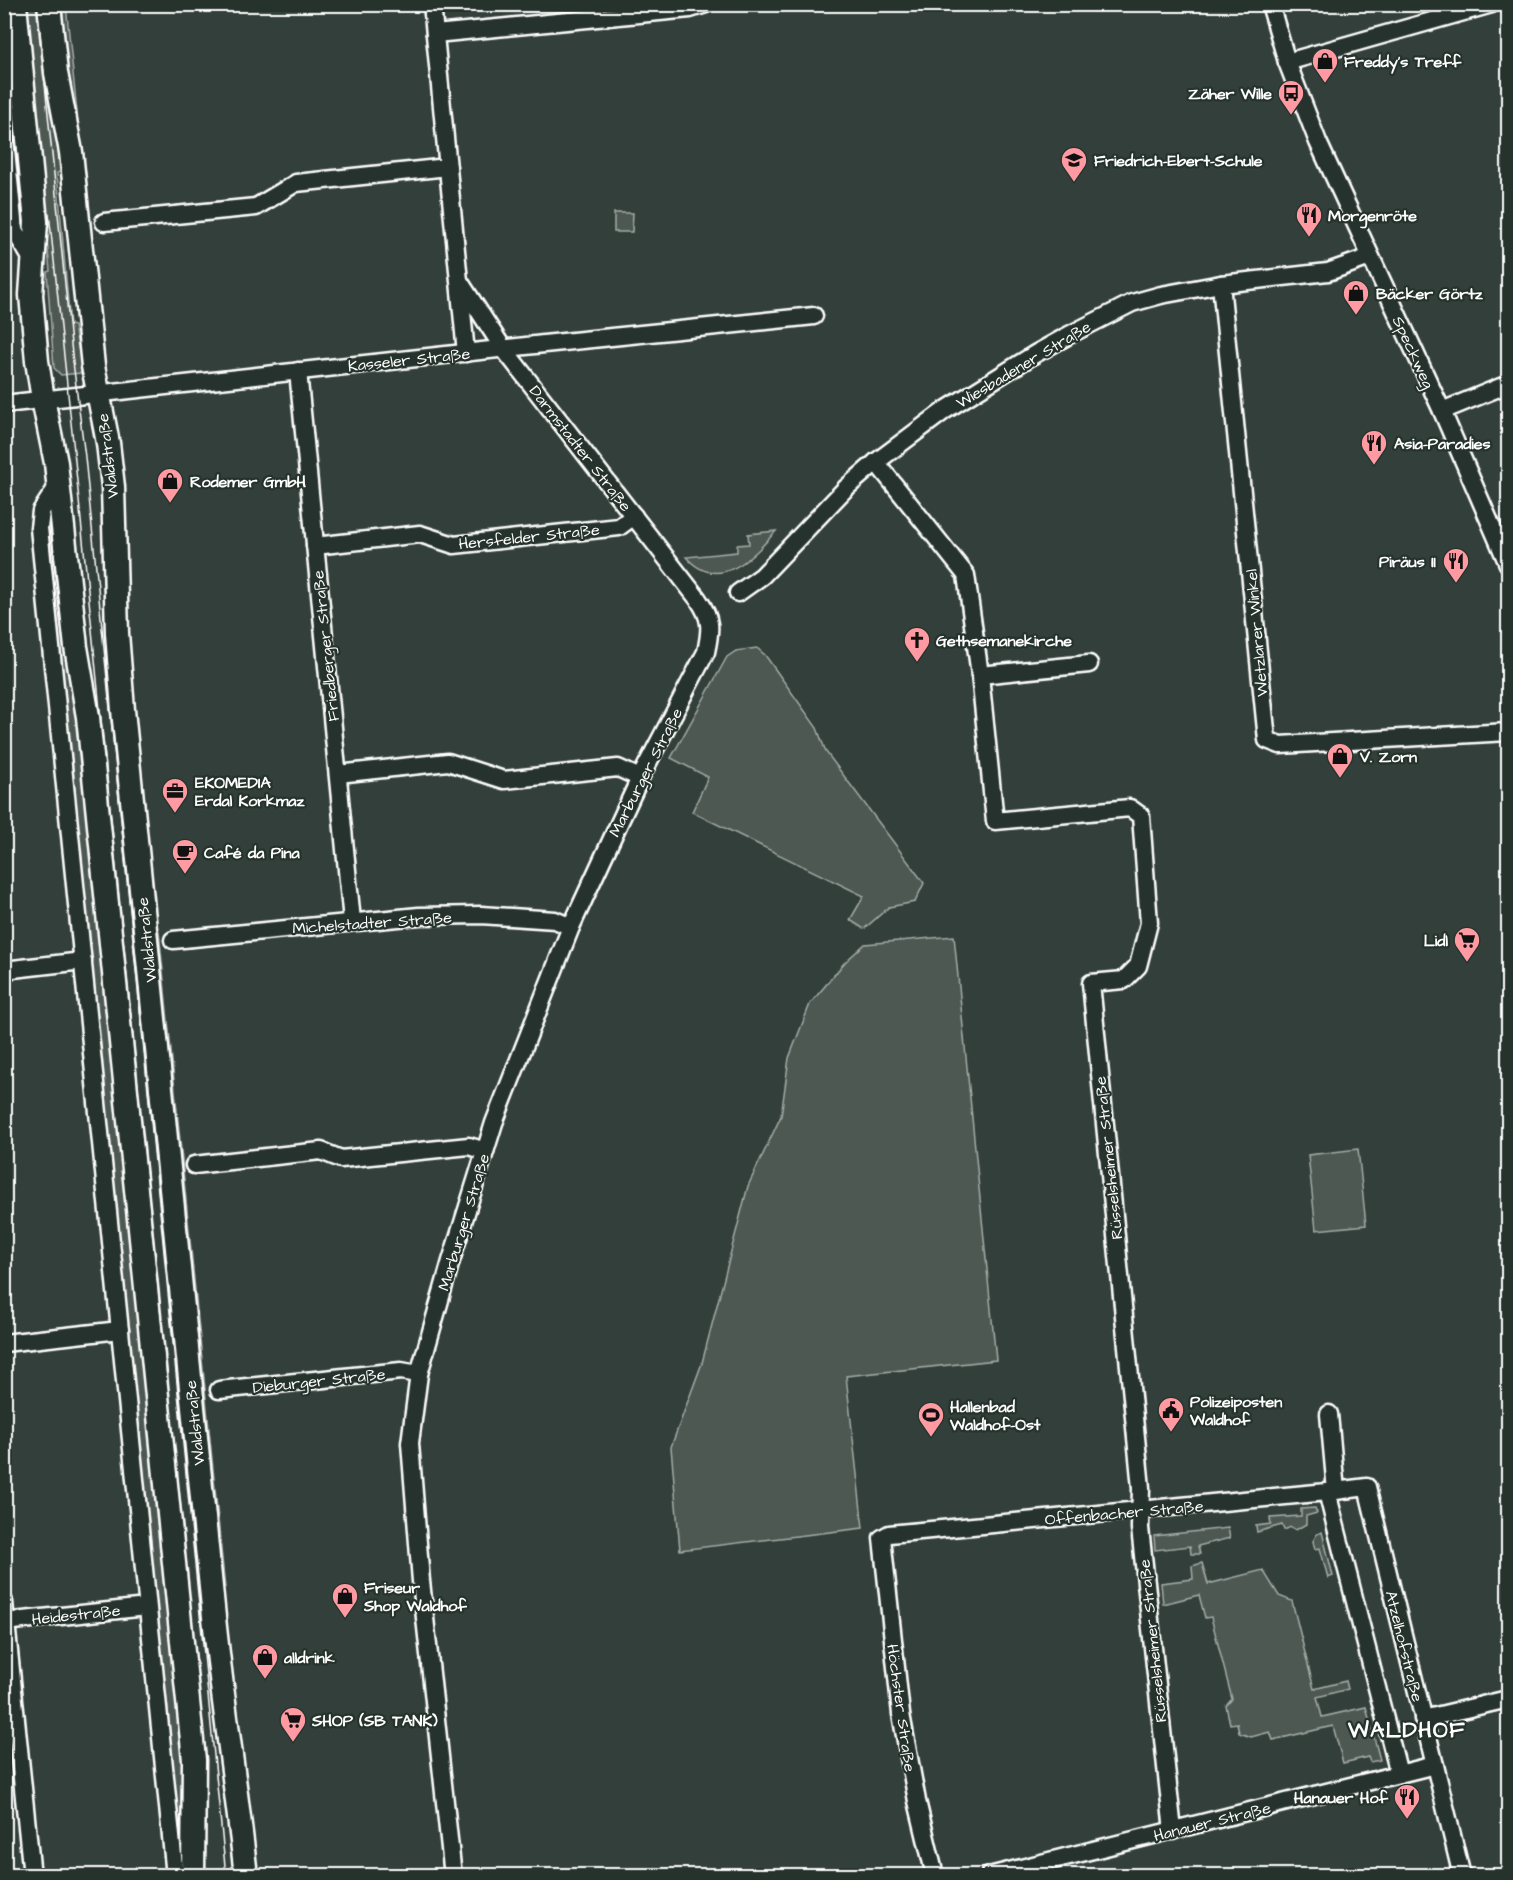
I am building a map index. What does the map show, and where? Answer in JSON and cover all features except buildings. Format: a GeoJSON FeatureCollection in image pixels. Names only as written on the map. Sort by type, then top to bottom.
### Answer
{"type":"FeatureCollection","features":[{"type":"Feature","properties":{"kind":"main road","name":"Waldstraße"},"geometry":{"type":"LineString","coordinates":[[15,4],[36,222],[31,295],[43,399],[56,463],[76,647],[88,717],[194,1760],[193,1875]]}},
{"type":"Feature","properties":{"kind":"main road","name":"Waldstraße"},"geometry":{"type":"LineString","coordinates":[[50,4],[56,73],[70,152],[93,366],[108,443],[113,487],[117,633],[140,887],[215,1627],[246,1875]]}},
{"type":"Feature","properties":{"kind":"street","name":"Darmstadter Straße"},"geometry":{"type":"LineString","coordinates":[[432,4],[466,352]]}},
{"type":"Feature","properties":{"kind":"street"},"geometry":{"type":"LineString","coordinates":[[435,34],[690,9],[705,4]]}},
{"type":"Feature","properties":{"kind":"street","name":"Speckweg"},"geometry":{"type":"LineString","coordinates":[[1270,4],[1287,62],[1318,142],[1442,411],[1509,564]]}},
{"type":"Feature","properties":{"kind":"street"},"geometry":{"type":"LineString","coordinates":[[1287,62],[1492,4]]}},
{"type":"Feature","properties":{"kind":"street"},"geometry":{"type":"LineString","coordinates":[[4,130],[14,230],[33,261]]}},
{"type":"Feature","properties":{"kind":"street"},"geometry":{"type":"LineString","coordinates":[[104,222],[256,207],[296,183],[448,167]]}},
{"type":"Feature","properties":{"kind":"street","name":"Wiesbadener Straße"},"geometry":{"type":"LineString","coordinates":[[738,593],[762,576],[846,488],[876,462],[944,411],[1012,368],[1109,314],[1132,303],[1161,295],[1221,284],[1328,272],[1370,257]]}},
{"type":"Feature","properties":{"kind":"street","name":"Darmstadter Straße"},"geometry":{"type":"LineString","coordinates":[[460,282],[503,348],[706,611]]}},
{"type":"Feature","properties":{"kind":"street","name":"Wetzlarer Winkel"},"geometry":{"type":"LineString","coordinates":[[1221,284],[1267,740],[1280,745],[1509,732]]}},
{"type":"Feature","properties":{"kind":"street","name":"Kasseler Straße"},"geometry":{"type":"LineString","coordinates":[[4,404],[298,370],[814,316]]}},
{"type":"Feature","properties":{"kind":"street","name":"Friedberger Straße"},"geometry":{"type":"LineString","coordinates":[[298,370],[352,921]]}},
{"type":"Feature","properties":{"kind":"street"},"geometry":{"type":"LineString","coordinates":[[1442,411],[1509,384]]}},
{"type":"Feature","properties":{"kind":"street","name":"Rüsselsheimer Straße"},"geometry":{"type":"LineString","coordinates":[[876,462],[966,575],[980,675],[995,821],[1130,808],[1141,816],[1149,923],[1138,966],[1124,980],[1091,983],[1141,1488],[1140,1528],[1173,1831]]}},
{"type":"Feature","properties":{"kind":"street"},"geometry":{"type":"LineString","coordinates":[[58,484],[41,511],[39,528],[175,1875]]}},
{"type":"Feature","properties":{"kind":"street","name":"Hersfelder Straße"},"geometry":{"type":"LineString","coordinates":[[315,546],[420,534],[454,545],[619,527],[634,516]]}},
{"type":"Feature","properties":{"kind":"street","name":"Marburger Straße"},"geometry":{"type":"LineString","coordinates":[[453,1875],[421,1581],[410,1443],[419,1374],[485,1151],[571,927],[640,778],[706,652],[711,629],[706,611]]}},
{"type":"Feature","properties":{"kind":"street"},"geometry":{"type":"LineString","coordinates":[[980,675],[1089,664]]}},
{"type":"Feature","properties":{"kind":"street"},"geometry":{"type":"LineString","coordinates":[[338,774],[448,762],[504,780],[618,768],[640,778]]}},
{"type":"Feature","properties":{"kind":"street","name":"Michelstadter Straße"},"geometry":{"type":"LineString","coordinates":[[173,940],[419,916],[481,915],[555,920],[571,927]]}},
{"type":"Feature","properties":{"kind":"street"},"geometry":{"type":"LineString","coordinates":[[4,970],[83,961]]}},
{"type":"Feature","properties":{"kind":"street"},"geometry":{"type":"LineString","coordinates":[[194,1164],[321,1151],[341,1159],[469,1146],[485,1151]]}},
{"type":"Feature","properties":{"kind":"street"},"geometry":{"type":"LineString","coordinates":[[4,1342],[120,1330]]}},
{"type":"Feature","properties":{"kind":"street","name":"Dieburger Straße"},"geometry":{"type":"LineString","coordinates":[[219,1390],[401,1371],[419,1374]]}},
{"type":"Feature","properties":{"kind":"street"},"geometry":{"type":"LineString","coordinates":[[1329,1414],[1331,1492],[1398,1773]]}},
{"type":"Feature","properties":{"kind":"street","name":"Offenbacher Straße"},"geometry":{"type":"LineString","coordinates":[[882,1538],[889,1534],[1367,1487]]}},
{"type":"Feature","properties":{"kind":"street","name":"Atzelhofstraße"},"geometry":{"type":"LineString","coordinates":[[1367,1487],[1462,1875]]}},
{"type":"Feature","properties":{"kind":"street","name":"Höchster Straße"},"geometry":{"type":"LineString","coordinates":[[882,1538],[901,1714],[917,1801],[935,1875]]}},
{"type":"Feature","properties":{"kind":"street"},"geometry":{"type":"LineString","coordinates":[[4,1602],[32,1875]]}},
{"type":"Feature","properties":{"kind":"street","name":"Heidestraße"},"geometry":{"type":"LineString","coordinates":[[5,1622],[147,1607]]}},
{"type":"Feature","properties":{"kind":"street"},"geometry":{"type":"LineString","coordinates":[[1423,1719],[1509,1699]]}},
{"type":"Feature","properties":{"kind":"street","name":"Hanauer Straße"},"geometry":{"type":"LineString","coordinates":[[989,1875],[1435,1765]]}},
{"type":"Feature","properties":{"kind":"shaded area"},"geometry":{"type":"Polygon","coordinates":[[[4,5],[25,216],[22,214],[4,5]]]}},
{"type":"Feature","properties":{"kind":"shaded area"},"geometry":{"type":"Polygon","coordinates":[[[24,5],[41,5],[52,117],[55,117],[63,171],[57,173],[70,325],[74,326],[81,373],[61,375],[54,368],[47,272],[50,271],[24,5]]]}},
{"type":"Feature","properties":{"kind":"shaded area"},"geometry":{"type":"Polygon","coordinates":[[[56,5],[66,5],[80,141],[75,142],[56,5]]]}},
{"type":"Feature","properties":{"kind":"shaded area"},"geometry":{"type":"Polygon","coordinates":[[[614,213],[633,213],[632,232],[614,232],[614,213]]]}},
{"type":"Feature","properties":{"kind":"shaded area"},"geometry":{"type":"Polygon","coordinates":[[[50,503],[78,716],[183,1766],[183,1875],[46,535],[50,503]]]}},
{"type":"Feature","properties":{"kind":"shaded area"},"geometry":{"type":"Polygon","coordinates":[[[776,531],[746,560],[735,568],[723,572],[711,572],[698,568],[686,557],[737,552],[737,545],[749,544],[748,534],[776,531]]]}},
{"type":"Feature","properties":{"kind":"shaded area"},"geometry":{"type":"Polygon","coordinates":[[[757,648],[765,655],[817,728],[826,752],[924,883],[915,902],[889,907],[864,929],[850,920],[864,896],[692,812],[708,777],[671,758],[727,657],[736,651],[757,648]]]}},
{"type":"Feature","properties":{"kind":"shaded area"},"geometry":{"type":"Polygon","coordinates":[[[153,931],[159,931],[225,1588],[218,1568],[153,931]]]}},
{"type":"Feature","properties":{"kind":"shaded area"},"geometry":{"type":"Polygon","coordinates":[[[954,936],[996,1360],[846,1376],[863,1528],[680,1550],[671,1447],[702,1363],[748,1186],[781,1116],[789,1058],[810,1004],[845,962],[865,944],[954,936]]]}},
{"type":"Feature","properties":{"kind":"shaded area"},"geometry":{"type":"Polygon","coordinates":[[[1358,1149],[1366,1225],[1316,1230],[1308,1155],[1358,1149]]]}},
{"type":"Feature","properties":{"kind":"shaded area"},"geometry":{"type":"Polygon","coordinates":[[[1315,1508],[1317,1513],[1306,1516],[1306,1524],[1296,1530],[1291,1527],[1284,1530],[1282,1525],[1257,1532],[1256,1526],[1271,1524],[1270,1518],[1301,1516],[1301,1509],[1315,1508]]]}},
{"type":"Feature","properties":{"kind":"shaded area"},"geometry":{"type":"Polygon","coordinates":[[[1228,1528],[1230,1538],[1198,1546],[1200,1554],[1191,1554],[1190,1546],[1155,1550],[1154,1536],[1228,1528]]]}},
{"type":"Feature","properties":{"kind":"shaded area"},"geometry":{"type":"Polygon","coordinates":[[[1322,1532],[1333,1576],[1328,1578],[1320,1548],[1315,1549],[1313,1541],[1317,1534],[1322,1532]]]}},
{"type":"Feature","properties":{"kind":"shaded area"},"geometry":{"type":"Polygon","coordinates":[[[1202,1563],[1208,1584],[1263,1570],[1279,1596],[1292,1601],[1314,1689],[1346,1681],[1348,1689],[1317,1697],[1322,1717],[1366,1707],[1380,1760],[1370,1762],[1368,1757],[1343,1763],[1333,1726],[1273,1740],[1270,1732],[1251,1737],[1239,1733],[1237,1723],[1230,1724],[1226,1706],[1232,1699],[1211,1617],[1205,1618],[1199,1595],[1163,1604],[1161,1583],[1193,1579],[1192,1566],[1202,1563]]]}},
{"type":"Feature","properties":{"kind":"tram line"},"geometry":{"type":"LineString","coordinates":[[37,4],[72,354],[85,457],[226,1876]]}},
{"type":"Feature","properties":{"kind":"tram line"},"geometry":{"type":"LineString","coordinates":[[49,213],[168,1386]]}},
{"type":"Feature","properties":{"kind":"place","name":"Freddy's Treff"},"geometry":{"type":"Point","coordinates":[1325,84]}},
{"type":"Feature","properties":{"kind":"place","name":"Zäher Wille"},"geometry":{"type":"Point","coordinates":[1291,116]}},
{"type":"Feature","properties":{"kind":"place","name":"Friedrich-Ebert-Schule"},"geometry":{"type":"Point","coordinates":[1074,183]}},
{"type":"Feature","properties":{"kind":"place","name":"Morgenröte"},"geometry":{"type":"Point","coordinates":[1309,238]}},
{"type":"Feature","properties":{"kind":"place","name":"Bäcker Görtz"},"geometry":{"type":"Point","coordinates":[1356,316]}},
{"type":"Feature","properties":{"kind":"place","name":"Asia-Paradies"},"geometry":{"type":"Point","coordinates":[1374,466]}},
{"type":"Feature","properties":{"kind":"place","name":"Rodemer GmbH"},"geometry":{"type":"Point","coordinates":[170,504]}},
{"type":"Feature","properties":{"kind":"place","name":"Piräus II"},"geometry":{"type":"Point","coordinates":[1456,584]}},
{"type":"Feature","properties":{"kind":"place","name":"Gethsemanekirche"},"geometry":{"type":"Point","coordinates":[917,663]}},
{"type":"Feature","properties":{"kind":"place","name":"V. Zorn"},"geometry":{"type":"Point","coordinates":[1340,779]}},
{"type":"Feature","properties":{"kind":"place","name":"EKOMEDIA Erdal Korkmaz"},"geometry":{"type":"Point","coordinates":[175,814]}},
{"type":"Feature","properties":{"kind":"place","name":"Café da Pina"},"geometry":{"type":"Point","coordinates":[185,875]}},
{"type":"Feature","properties":{"kind":"place","name":"Lidl"},"geometry":{"type":"Point","coordinates":[1467,963]}},
{"type":"Feature","properties":{"kind":"place","name":"Polizeiposten Waldhof"},"geometry":{"type":"Point","coordinates":[1171,1433]}},
{"type":"Feature","properties":{"kind":"place","name":"Hallenbad Waldhof-Ost"},"geometry":{"type":"Point","coordinates":[931,1438]}},
{"type":"Feature","properties":{"kind":"place","name":"Friseur Shop Waldhof"},"geometry":{"type":"Point","coordinates":[345,1619]}},
{"type":"Feature","properties":{"kind":"place","name":"alldrink"},"geometry":{"type":"Point","coordinates":[265,1680]}},
{"type":"Feature","properties":{"kind":"place","name":"SHOP (SB TANK)"},"geometry":{"type":"Point","coordinates":[293,1743]}},
{"type":"Feature","properties":{"kind":"place","name":"Hanauer Hof"},"geometry":{"type":"Point","coordinates":[1407,1820]}},
{"type":"Feature","properties":{"kind":"district","name":"WALDHOF"},"geometry":{"type":"Point","coordinates":[1407,1729]}}]}
